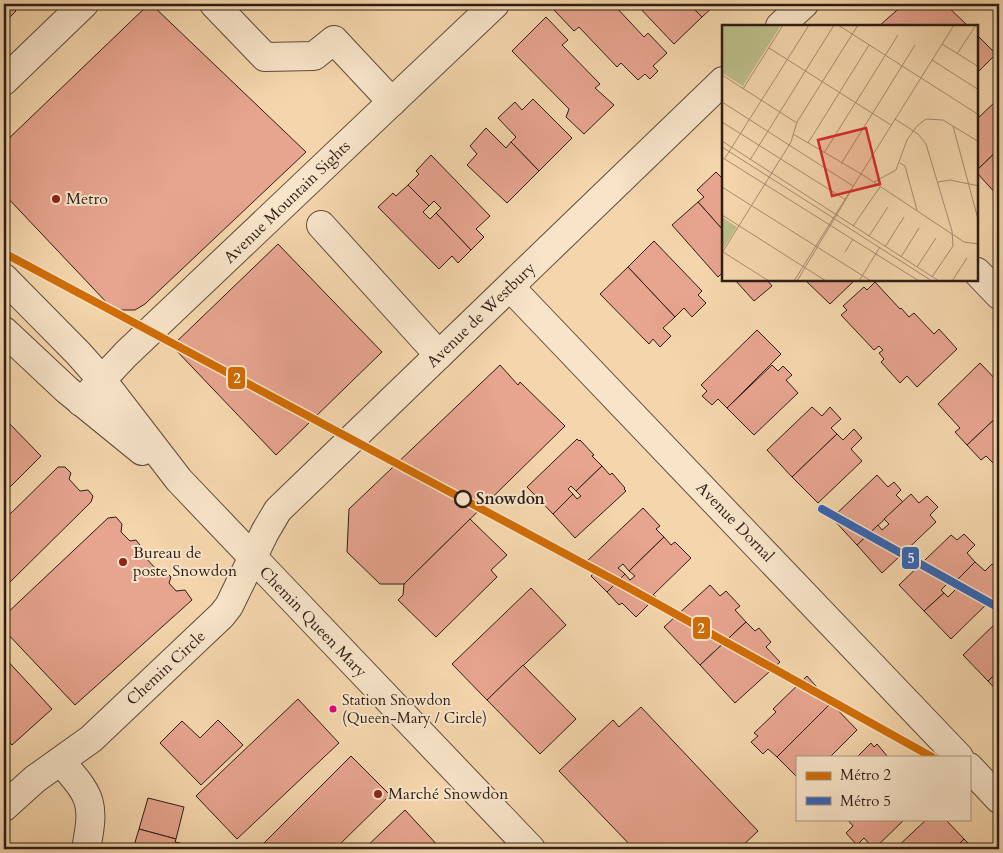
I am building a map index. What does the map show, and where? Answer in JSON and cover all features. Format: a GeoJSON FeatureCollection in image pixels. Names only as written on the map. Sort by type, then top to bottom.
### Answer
{"type":"FeatureCollection","features":[{"type":"Feature","properties":{"kind":"street"},"geometry":{"type":"LineString","coordinates":[[4,81],[84,4]]}},
{"type":"Feature","properties":{"kind":"street"},"geometry":{"type":"LineString","coordinates":[[214,4],[265,57],[314,56],[334,40],[392,102]]}},
{"type":"Feature","properties":{"kind":"street","name":"Avenue Mountain Sights"},"geometry":{"type":"LineString","coordinates":[[81,402],[126,354],[495,4]]}},
{"type":"Feature","properties":{"kind":"street"},"geometry":{"type":"LineString","coordinates":[[781,25],[804,4]]}},
{"type":"Feature","properties":{"kind":"street","name":"Avenue de Westbury"},"geometry":{"type":"LineString","coordinates":[[253,559],[268,526],[278,510],[722,82]]}},
{"type":"Feature","properties":{"kind":"street"},"geometry":{"type":"LineString","coordinates":[[321,225],[439,355]]}},
{"type":"Feature","properties":{"kind":"street"},"geometry":{"type":"LineString","coordinates":[[978,273],[999,295]]}},
{"type":"Feature","properties":{"kind":"street","name":"Chemin Queen Mary"},"geometry":{"type":"LineString","coordinates":[[4,278],[66,340],[102,380],[179,480],[531,849]]}},
{"type":"Feature","properties":{"kind":"street","name":"Avenue Dornal"},"geometry":{"type":"LineString","coordinates":[[510,287],[958,756]]}},
{"type":"Feature","properties":{"kind":"street","name":"Chemin Queen Mary"},"geometry":{"type":"LineString","coordinates":[[4,331],[81,402],[179,480]]}},
{"type":"Feature","properties":{"kind":"street","name":"Chemin Circle"},"geometry":{"type":"LineString","coordinates":[[4,807],[35,780],[91,739],[222,615],[229,606],[253,559]]}},
{"type":"Feature","properties":{"kind":"street"},"geometry":{"type":"LineString","coordinates":[[61,762],[86,791],[89,801],[90,822],[86,849]]}},
{"type":"Feature","properties":{"kind":"street"},"geometry":{"type":"LineString","coordinates":[[970,769],[999,799]]}},
{"type":"Feature","properties":{"kind":"building"},"geometry":{"type":"Polygon","coordinates":[[[4,4],[9,4],[16,11],[4,23],[4,4]]]}},
{"type":"Feature","properties":{"kind":"building"},"geometry":{"type":"Polygon","coordinates":[[[149,4],[306,152],[145,304],[135,310],[117,310],[109,305],[4,194],[4,143],[149,4]]]}},
{"type":"Feature","properties":{"kind":"building"},"geometry":{"type":"Polygon","coordinates":[[[560,4],[618,4],[615,6],[644,37],[648,33],[667,53],[653,66],[658,71],[650,79],[645,74],[638,80],[621,63],[617,67],[579,27],[574,31],[554,10],[560,4]]]}},
{"type":"Feature","properties":{"kind":"building"},"geometry":{"type":"Polygon","coordinates":[[[636,4],[689,4],[702,17],[674,44],[636,4]]]}},
{"type":"Feature","properties":{"kind":"building"},"geometry":{"type":"Polygon","coordinates":[[[689,4],[716,4],[702,17],[689,4]]]}},
{"type":"Feature","properties":{"kind":"building"},"geometry":{"type":"Polygon","coordinates":[[[904,4],[945,4],[967,25],[880,25],[904,4]]]}},
{"type":"Feature","properties":{"kind":"building"},"geometry":{"type":"Polygon","coordinates":[[[546,17],[568,40],[562,45],[600,84],[595,88],[614,105],[584,134],[566,117],[569,109],[512,51],[546,17]]]}},
{"type":"Feature","properties":{"kind":"building"},"geometry":{"type":"Polygon","coordinates":[[[978,36],[996,54],[978,72],[978,36]]]}},
{"type":"Feature","properties":{"kind":"building"},"geometry":{"type":"Polygon","coordinates":[[[533,99],[572,138],[539,171],[511,142],[516,137],[498,118],[515,102],[522,110],[533,99]]]}},
{"type":"Feature","properties":{"kind":"building"},"geometry":{"type":"Polygon","coordinates":[[[996,101],[999,104],[999,149],[978,169],[978,118],[996,101]]]}},
{"type":"Feature","properties":{"kind":"building"},"geometry":{"type":"Polygon","coordinates":[[[486,128],[506,148],[511,142],[539,171],[507,203],[467,165],[477,154],[470,146],[486,128]]]}},
{"type":"Feature","properties":{"kind":"building"},"geometry":{"type":"Polygon","coordinates":[[[999,149],[999,197],[978,174],[978,169],[999,149]]]}},
{"type":"Feature","properties":{"kind":"building"},"geometry":{"type":"Polygon","coordinates":[[[431,155],[490,216],[476,229],[484,237],[471,250],[436,213],[441,208],[434,201],[429,206],[408,185],[419,174],[416,171],[431,155]]]}},
{"type":"Feature","properties":{"kind":"building"},"geometry":{"type":"Polygon","coordinates":[[[716,172],[722,178],[721,228],[698,202],[704,197],[697,190],[716,172]]]}},
{"type":"Feature","properties":{"kind":"building"},"geometry":{"type":"Polygon","coordinates":[[[408,185],[429,206],[423,212],[430,219],[436,213],[471,250],[458,263],[452,256],[439,269],[378,207],[393,193],[396,196],[408,185]]]}},
{"type":"Feature","properties":{"kind":"building"},"geometry":{"type":"Polygon","coordinates":[[[698,202],[722,229],[722,273],[718,277],[672,225],[698,202]]]}},
{"type":"Feature","properties":{"kind":"building"},"geometry":{"type":"Polygon","coordinates":[[[654,241],[702,291],[698,295],[706,303],[692,317],[684,308],[675,317],[628,267],[654,241]]]}},
{"type":"Feature","properties":{"kind":"building"},"geometry":{"type":"Polygon","coordinates":[[[278,244],[382,352],[276,455],[172,346],[278,244]]]}},
{"type":"Feature","properties":{"kind":"building"},"geometry":{"type":"Polygon","coordinates":[[[628,267],[675,317],[663,328],[671,336],[660,347],[653,339],[649,344],[600,294],[628,267]]]}},
{"type":"Feature","properties":{"kind":"building"},"geometry":{"type":"Polygon","coordinates":[[[736,281],[768,281],[772,286],[754,301],[736,281]]]}},
{"type":"Feature","properties":{"kind":"building"},"geometry":{"type":"Polygon","coordinates":[[[806,281],[854,281],[830,304],[806,281]]]}},
{"type":"Feature","properties":{"kind":"building"},"geometry":{"type":"Polygon","coordinates":[[[875,282],[909,317],[914,313],[934,334],[939,329],[957,349],[917,387],[907,376],[900,383],[881,362],[884,359],[879,353],[883,350],[879,346],[874,350],[841,315],[847,310],[843,306],[864,287],[867,290],[875,282]]]}},
{"type":"Feature","properties":{"kind":"building"},"geometry":{"type":"Polygon","coordinates":[[[757,330],[781,354],[727,408],[718,399],[712,405],[702,396],[707,391],[701,385],[757,330]]]}},
{"type":"Feature","properties":{"kind":"building"},"geometry":{"type":"Polygon","coordinates":[[[980,363],[999,383],[999,415],[967,445],[955,432],[960,428],[938,404],[980,363]]]}},
{"type":"Feature","properties":{"kind":"building"},"geometry":{"type":"Polygon","coordinates":[[[500,365],[518,385],[520,382],[565,426],[404,584],[380,584],[347,552],[349,509],[500,365]]]}},
{"type":"Feature","properties":{"kind":"building"},"geometry":{"type":"Polygon","coordinates":[[[772,365],[778,371],[783,366],[792,375],[786,380],[798,393],[754,435],[727,408],[772,365]]]}},
{"type":"Feature","properties":{"kind":"building"},"geometry":{"type":"Polygon","coordinates":[[[812,407],[822,416],[830,407],[841,419],[831,428],[837,434],[792,477],[767,450],[812,407]]]}},
{"type":"Feature","properties":{"kind":"building"},"geometry":{"type":"Polygon","coordinates":[[[999,415],[999,469],[986,456],[981,460],[967,445],[999,415]]]}},
{"type":"Feature","properties":{"kind":"building"},"geometry":{"type":"Polygon","coordinates":[[[4,418],[41,456],[4,493],[4,418]]]}},
{"type":"Feature","properties":{"kind":"building"},"geometry":{"type":"Polygon","coordinates":[[[854,429],[862,438],[851,449],[862,461],[818,503],[792,477],[837,434],[843,440],[854,429]]]}},
{"type":"Feature","properties":{"kind":"building"},"geometry":{"type":"Polygon","coordinates":[[[577,439],[594,455],[592,456],[602,466],[576,491],[571,486],[568,489],[573,494],[553,514],[527,487],[577,439]]]}},
{"type":"Feature","properties":{"kind":"building"},"geometry":{"type":"Polygon","coordinates":[[[602,466],[610,475],[612,473],[626,491],[575,538],[553,514],[573,494],[577,499],[581,496],[576,491],[602,466]]]}},
{"type":"Feature","properties":{"kind":"building"},"geometry":{"type":"Polygon","coordinates":[[[58,467],[65,467],[71,473],[69,479],[80,491],[88,490],[93,496],[91,502],[4,588],[4,520],[58,467]]]}},
{"type":"Feature","properties":{"kind":"building"},"geometry":{"type":"Polygon","coordinates":[[[877,475],[888,487],[894,482],[901,490],[896,495],[903,502],[857,545],[832,518],[877,475]]]}},
{"type":"Feature","properties":{"kind":"building"},"geometry":{"type":"Polygon","coordinates":[[[911,494],[919,503],[927,496],[938,507],[930,515],[936,522],[882,573],[857,545],[878,525],[882,530],[889,524],[884,519],[911,494]]]}},
{"type":"Feature","properties":{"kind":"building"},"geometry":{"type":"Polygon","coordinates":[[[643,508],[660,526],[656,529],[664,537],[629,571],[623,564],[618,568],[625,574],[607,592],[591,576],[594,573],[585,563],[643,508]]]}},
{"type":"Feature","properties":{"kind":"building"},"geometry":{"type":"Polygon","coordinates":[[[116,517],[122,524],[121,532],[130,541],[136,540],[143,549],[142,554],[157,570],[164,570],[171,577],[169,583],[176,591],[185,590],[192,600],[75,705],[4,630],[4,616],[108,518],[116,517]]]}},
{"type":"Feature","properties":{"kind":"building"},"geometry":{"type":"Polygon","coordinates":[[[470,519],[507,555],[491,570],[497,577],[436,637],[398,600],[403,595],[404,584],[470,519]]]}},
{"type":"Feature","properties":{"kind":"building"},"geometry":{"type":"Polygon","coordinates":[[[964,534],[975,545],[967,553],[975,562],[955,582],[952,579],[941,590],[944,593],[924,611],[899,585],[951,535],[957,540],[964,534]]]}},
{"type":"Feature","properties":{"kind":"building"},"geometry":{"type":"Polygon","coordinates":[[[664,537],[671,545],[675,542],[691,558],[653,595],[656,597],[636,617],[622,603],[619,605],[607,592],[625,574],[630,580],[635,576],[629,571],[664,537]]]}},
{"type":"Feature","properties":{"kind":"building"},"geometry":{"type":"Polygon","coordinates":[[[975,562],[985,571],[992,564],[999,572],[999,579],[996,582],[999,586],[999,592],[951,639],[924,611],[944,593],[948,597],[959,586],[955,582],[975,562]]]}},
{"type":"Feature","properties":{"kind":"building"},"geometry":{"type":"Polygon","coordinates":[[[710,585],[720,596],[726,591],[740,606],[735,610],[746,622],[700,665],[664,627],[710,585]]]}},
{"type":"Feature","properties":{"kind":"building"},"geometry":{"type":"Polygon","coordinates":[[[531,588],[566,625],[487,700],[452,664],[531,588]]]}},
{"type":"Feature","properties":{"kind":"building"},"geometry":{"type":"Polygon","coordinates":[[[999,620],[999,671],[988,681],[963,655],[999,620]]]}},
{"type":"Feature","properties":{"kind":"building"},"geometry":{"type":"Polygon","coordinates":[[[746,622],[755,631],[759,628],[771,642],[766,647],[780,662],[735,703],[700,665],[746,622]]]}},
{"type":"Feature","properties":{"kind":"building"},"geometry":{"type":"Polygon","coordinates":[[[4,657],[52,709],[12,745],[4,736],[4,657]]]}},
{"type":"Feature","properties":{"kind":"building"},"geometry":{"type":"Polygon","coordinates":[[[523,665],[576,719],[540,754],[487,700],[523,665]]]}},
{"type":"Feature","properties":{"kind":"building"},"geometry":{"type":"Polygon","coordinates":[[[999,671],[999,693],[988,681],[999,671]]]}},
{"type":"Feature","properties":{"kind":"building"},"geometry":{"type":"Polygon","coordinates":[[[807,676],[831,703],[777,757],[768,749],[763,754],[751,742],[758,736],[754,733],[776,712],[773,709],[807,676]]]}},
{"type":"Feature","properties":{"kind":"building"},"geometry":{"type":"Polygon","coordinates":[[[298,699],[339,743],[237,839],[196,796],[298,699]]]}},
{"type":"Feature","properties":{"kind":"building"},"geometry":{"type":"Polygon","coordinates":[[[831,703],[857,730],[831,756],[796,756],[796,776],[777,757],[831,703]]]}},
{"type":"Feature","properties":{"kind":"building"},"geometry":{"type":"Polygon","coordinates":[[[641,707],[758,831],[739,849],[634,849],[559,771],[613,720],[619,727],[641,707]]]}},
{"type":"Feature","properties":{"kind":"building"},"geometry":{"type":"Polygon","coordinates":[[[218,720],[243,745],[201,785],[160,743],[182,721],[200,738],[218,720]]]}},
{"type":"Feature","properties":{"kind":"building"},"geometry":{"type":"Polygon","coordinates":[[[871,743],[874,747],[877,744],[887,756],[858,756],[871,743]]]}},
{"type":"Feature","properties":{"kind":"building"},"geometry":{"type":"Polygon","coordinates":[[[351,756],[390,795],[335,849],[258,849],[351,756]]]}},
{"type":"Feature","properties":{"kind":"building"},"geometry":{"type":"Polygon","coordinates":[[[148,798],[184,807],[176,839],[139,829],[148,798]]]}},
{"type":"Feature","properties":{"kind":"building"},"geometry":{"type":"Polygon","coordinates":[[[405,810],[441,849],[364,849],[405,810]]]}},
{"type":"Feature","properties":{"kind":"building"},"geometry":{"type":"Polygon","coordinates":[[[848,820],[904,820],[874,849],[864,838],[857,845],[846,833],[853,826],[848,820]]]}},
{"type":"Feature","properties":{"kind":"building"},"geometry":{"type":"Polygon","coordinates":[[[926,820],[946,820],[964,839],[954,849],[895,849],[926,820]]]}},
{"type":"Feature","properties":{"kind":"building"},"geometry":{"type":"Polygon","coordinates":[[[139,829],[176,839],[175,842],[180,843],[178,849],[133,849],[139,829]]]}},
{"type":"Feature","properties":{"kind":"building"},"geometry":{"type":"Polygon","coordinates":[[[964,839],[974,849],[954,849],[964,839]]]}},
{"type":"Feature","properties":{"kind":"metro line","name":"2"},"geometry":{"type":"LineString","coordinates":[[4,253],[629,588],[930,756]]}},
{"type":"Feature","properties":{"kind":"metro line","name":"5"},"geometry":{"type":"LineString","coordinates":[[822,509],[999,608]]}},
{"type":"Feature","properties":{"kind":"place","name":"Metro"},"geometry":{"type":"Point","coordinates":[56,199]}},
{"type":"Feature","properties":{"kind":"place","name":"Snowdon"},"geometry":{"type":"Point","coordinates":[463,499]}},
{"type":"Feature","properties":{"kind":"place","name":"Bureau de poste Snowdon"},"geometry":{"type":"Point","coordinates":[123,562]}},
{"type":"Feature","properties":{"kind":"place","name":"Station Snowdon (Queen-Mary / Circle)"},"geometry":{"type":"Point","coordinates":[333,709]}},
{"type":"Feature","properties":{"kind":"place","name":"Marché Snowdon"},"geometry":{"type":"Point","coordinates":[378,794]}}]}
